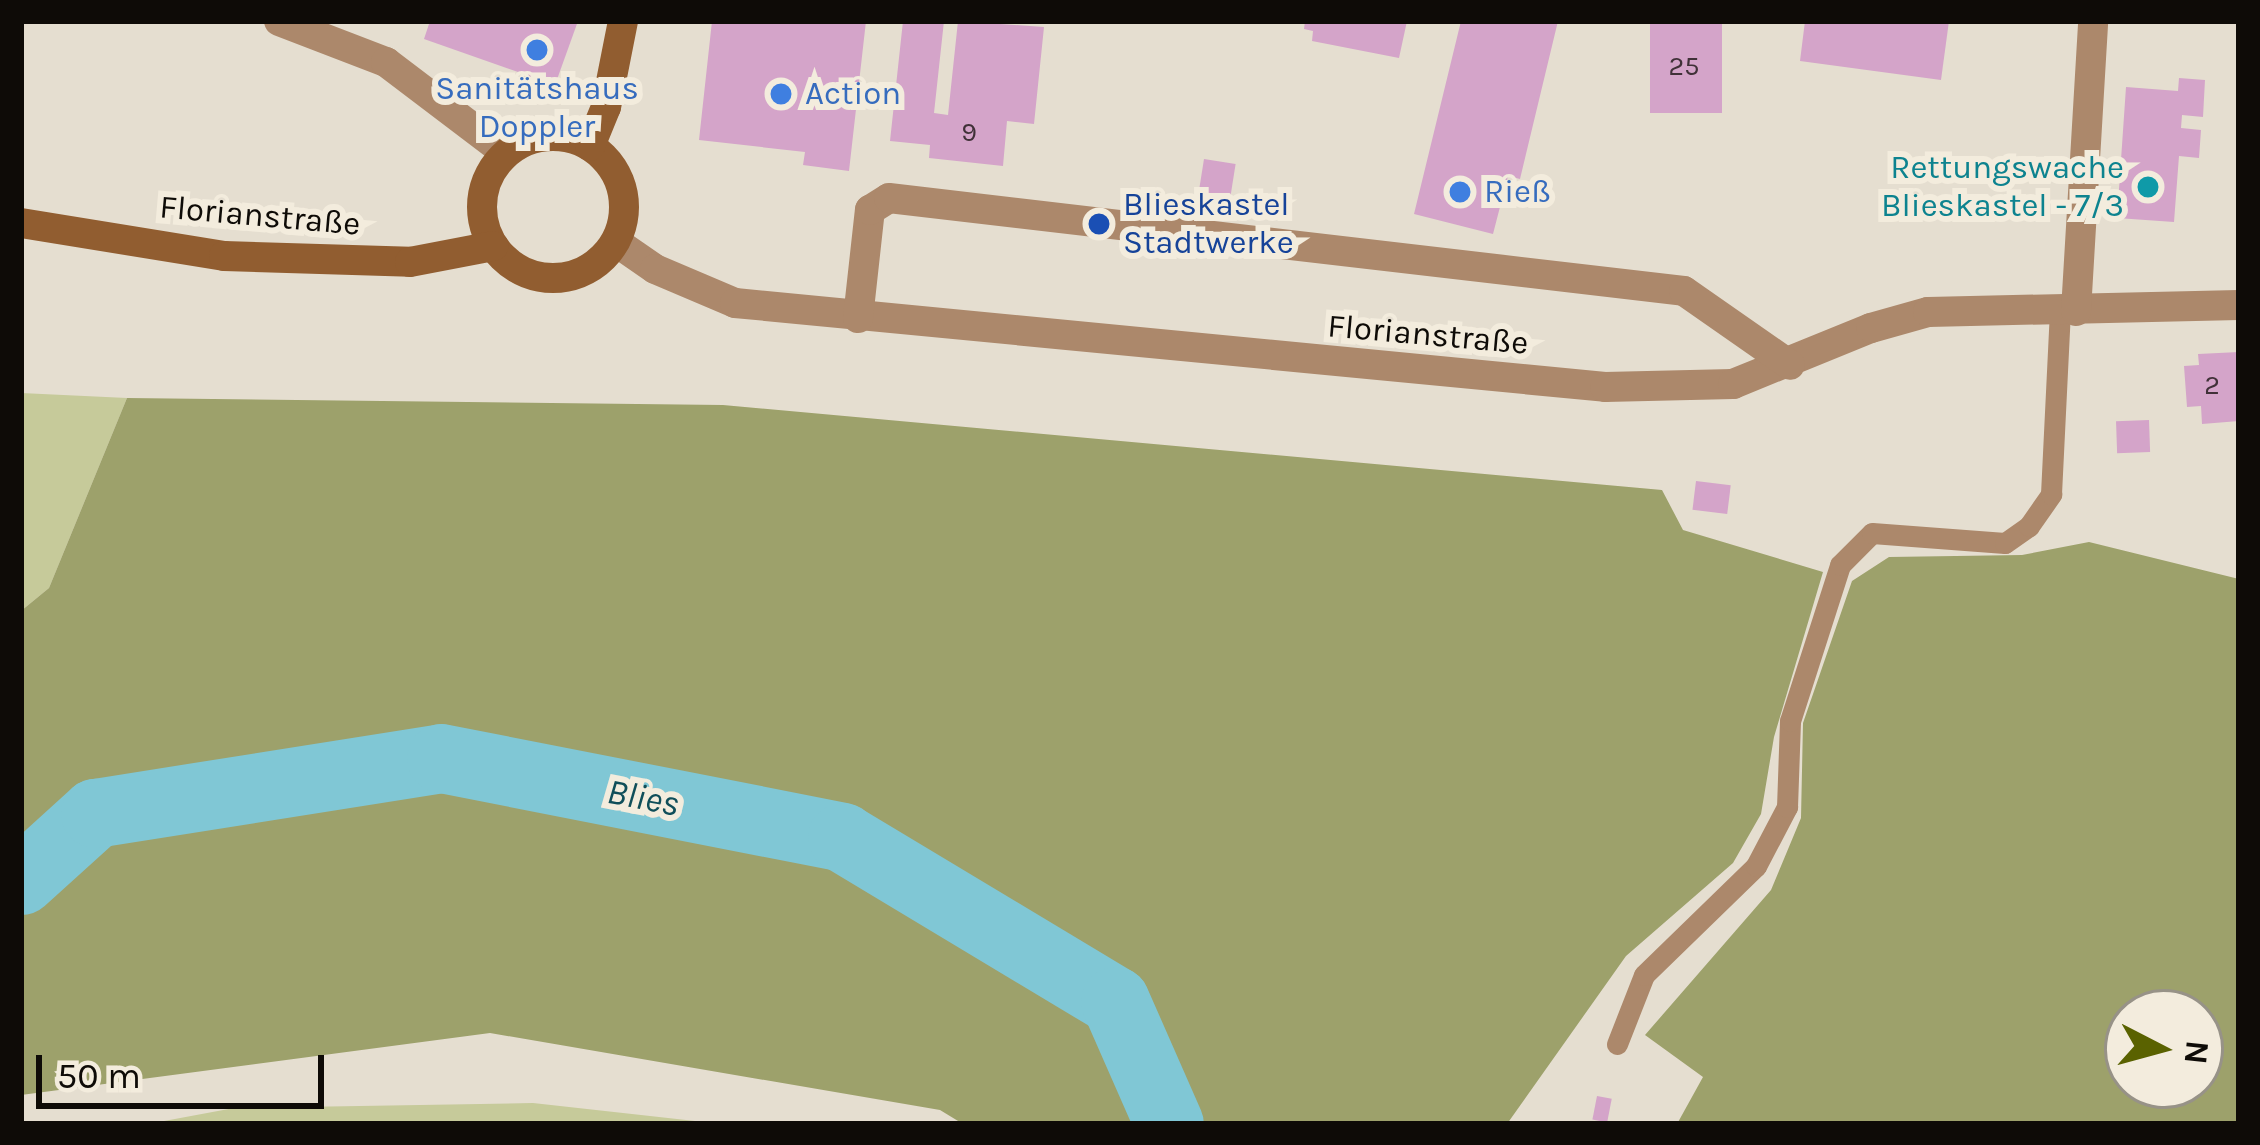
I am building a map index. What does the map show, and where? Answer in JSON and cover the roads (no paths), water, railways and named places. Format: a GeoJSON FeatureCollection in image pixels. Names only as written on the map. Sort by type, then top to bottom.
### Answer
{"type":"FeatureCollection","features":[{"type":"Feature","properties":{"kind":"main road"},"geometry":{"type":"LineString","coordinates":[[590,146],[606,107],[623,21]]}},
{"type":"Feature","properties":{"kind":"main road"},"geometry":{"type":"LineString","coordinates":[[547,135],[590,146],[619,178],[624,221],[616,242],[580,274],[555,279],[520,270],[493,246],[481,207],[493,168],[506,153],[547,135]]}},
{"type":"Feature","properties":{"kind":"main road","name":"Florianstraße"},"geometry":{"type":"LineString","coordinates":[[21,223],[224,256],[410,262],[493,246]]}},
{"type":"Feature","properties":{"kind":"street"},"geometry":{"type":"LineString","coordinates":[[279,21],[386,62],[506,153]]}},
{"type":"Feature","properties":{"kind":"street"},"geometry":{"type":"LineString","coordinates":[[2068,311],[2093,21]]}},
{"type":"Feature","properties":{"kind":"street"},"geometry":{"type":"LineString","coordinates":[[858,318],[870,209],[889,198],[1684,291],[1790,365]]}},
{"type":"Feature","properties":{"kind":"street","name":"Florianstraße"},"geometry":{"type":"LineString","coordinates":[[616,242],[655,268],[735,303],[1604,387],[1733,384],[1790,365],[1870,328],[1928,312],[2239,305]]}},
{"type":"Feature","properties":{"kind":"lane"},"geometry":{"type":"LineString","coordinates":[[1616,1044],[1644,975],[1756,866],[1787,807],[1790,721],[1840,565],[1872,533],[2005,543],[2029,526],[2051,494],[2068,311]]}},
{"type":"Feature","properties":{"kind":"waterway","name":"Blies"},"geometry":{"type":"LineString","coordinates":[[21,880],[95,813],[441,758],[842,837],[1115,1001],[1169,1124]]}},
{"type":"Feature","properties":{"kind":"place","name":"Sanitätshaus Doppler"},"geometry":{"type":"Point","coordinates":[537,50]}},
{"type":"Feature","properties":{"kind":"place","name":"Action"},"geometry":{"type":"Point","coordinates":[781,94]}},
{"type":"Feature","properties":{"kind":"place","name":"Rettungswache Blieskastel - 7/3"},"geometry":{"type":"Point","coordinates":[2148,187]}},
{"type":"Feature","properties":{"kind":"place","name":"Rieß"},"geometry":{"type":"Point","coordinates":[1460,192]}},
{"type":"Feature","properties":{"kind":"place","name":"Blieskastel Stadtwerke"},"geometry":{"type":"Point","coordinates":[1099,224]}}]}
